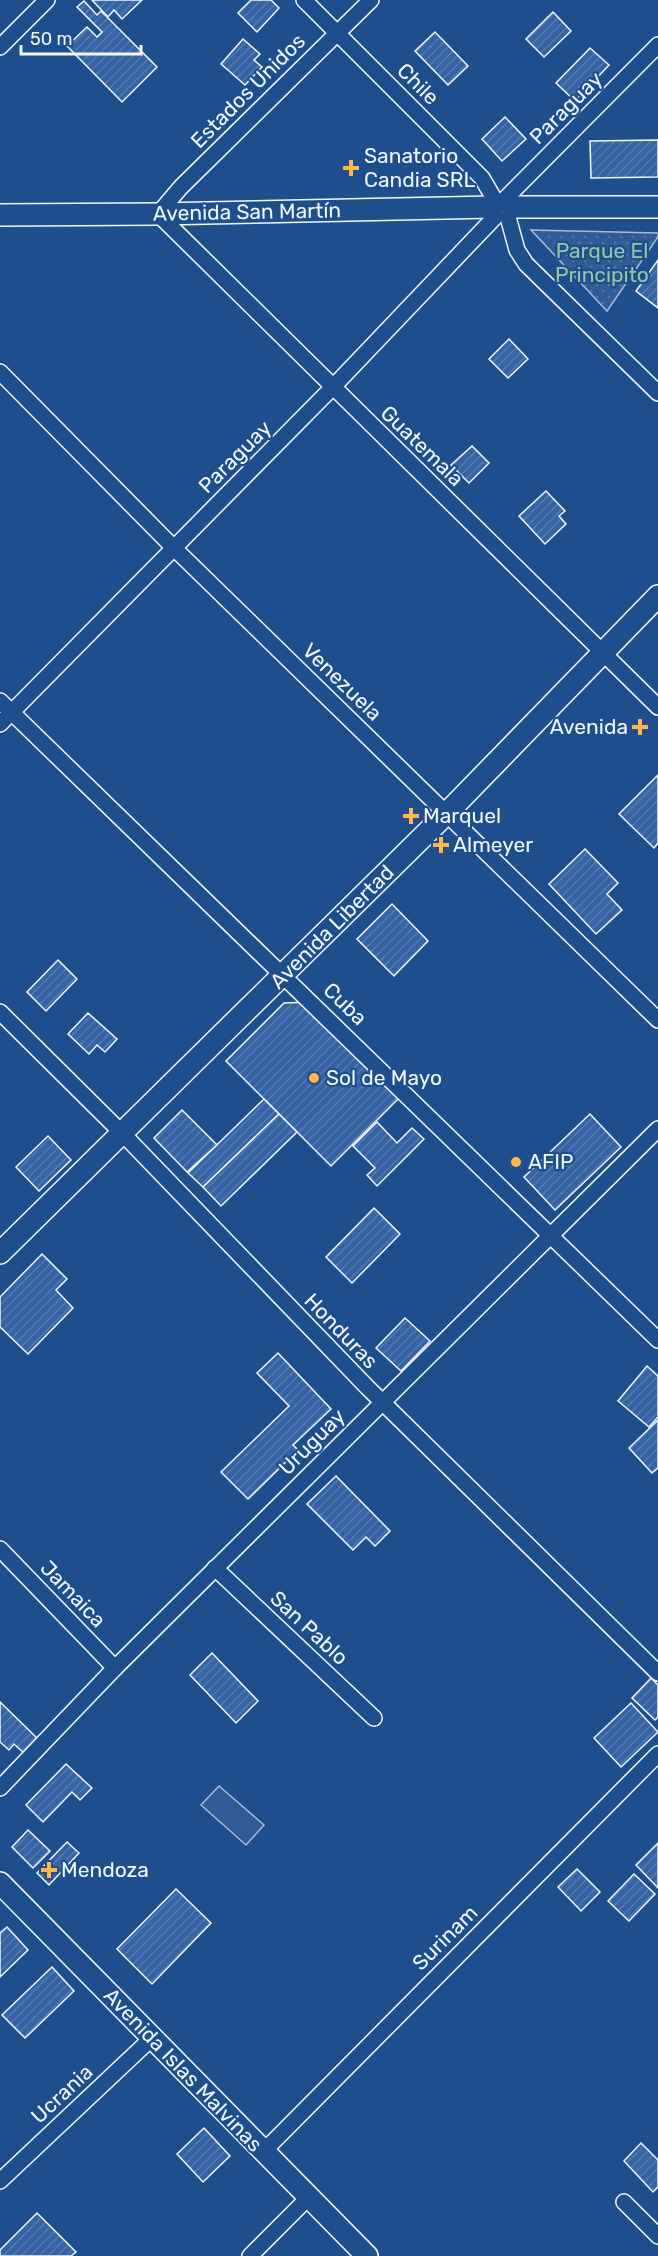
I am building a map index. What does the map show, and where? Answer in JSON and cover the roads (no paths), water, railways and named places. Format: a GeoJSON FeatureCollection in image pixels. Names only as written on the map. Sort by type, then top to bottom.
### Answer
{"type":"FeatureCollection","features":[{"type":"Feature","properties":{"kind":"main road","name":"Avenida San Martín"},"geometry":{"type":"LineString","coordinates":[[0,214],[658,207]]}},
{"type":"Feature","properties":{"kind":"main road","name":"Avenida Libertad"},"geometry":{"type":"LineString","coordinates":[[0,1253],[447,813],[658,596]]}},
{"type":"Feature","properties":{"kind":"main road","name":"Avenida Islas Malvinas"},"geometry":{"type":"LineString","coordinates":[[0,1883],[367,2256]]}},
{"type":"Feature","properties":{"kind":"street"},"geometry":{"type":"LineString","coordinates":[[0,47],[47,0]]}},
{"type":"Feature","properties":{"kind":"street","name":"Chile"},"geometry":{"type":"LineString","coordinates":[[304,0],[482,178],[502,208],[517,250],[526,264],[658,393]]}},
{"type":"Feature","properties":{"kind":"street","name":"Estados Unidos"},"geometry":{"type":"LineString","coordinates":[[158,214],[181,187],[371,0]]}},
{"type":"Feature","properties":{"kind":"street","name":"Paraguay"},"geometry":{"type":"LineString","coordinates":[[0,724],[332,388],[658,45]]}},
{"type":"Feature","properties":{"kind":"street","name":"Guatemala"},"geometry":{"type":"LineString","coordinates":[[158,214],[658,707]]}},
{"type":"Feature","properties":{"kind":"street","name":"Venezuela"},"geometry":{"type":"LineString","coordinates":[[0,372],[174,548],[658,1020]]}},
{"type":"Feature","properties":{"kind":"street","name":"Cuba"},"geometry":{"type":"LineString","coordinates":[[0,700],[284,974],[658,1341]]}},
{"type":"Feature","properties":{"kind":"street","name":"Honduras"},"geometry":{"type":"LineString","coordinates":[[0,1012],[123,1134],[381,1402],[658,1673]]}},
{"type":"Feature","properties":{"kind":"street","name":"Uruguay"},"geometry":{"type":"LineString","coordinates":[[0,1788],[115,1668],[381,1402],[658,1130]]}},
{"type":"Feature","properties":{"kind":"street","name":"Jamaica"},"geometry":{"type":"LineString","coordinates":[[0,1549],[115,1668]]}},
{"type":"Feature","properties":{"kind":"street","name":"San Pablo"},"geometry":{"type":"LineString","coordinates":[[215,1568],[374,1718]]}},
{"type":"Feature","properties":{"kind":"street","name":"Surinam"},"geometry":{"type":"LineString","coordinates":[[263,2152],[658,1754]]}},
{"type":"Feature","properties":{"kind":"street","name":"Ucrania"},"geometry":{"type":"LineString","coordinates":[[0,2181],[153,2037]]}},
{"type":"Feature","properties":{"kind":"street"},"geometry":{"type":"LineString","coordinates":[[250,2256],[308,2198]]}},
{"type":"Feature","properties":{"kind":"street"},"geometry":{"type":"LineString","coordinates":[[624,2202],[658,2236]]}},
{"type":"Feature","properties":{"kind":"place","name":"Sanatorio Candia SRL"},"geometry":{"type":"Point","coordinates":[351,168]}},
{"type":"Feature","properties":{"kind":"place","name":"Avenida"},"geometry":{"type":"Point","coordinates":[640,727]}},
{"type":"Feature","properties":{"kind":"place","name":"Marquel"},"geometry":{"type":"Point","coordinates":[411,816]}},
{"type":"Feature","properties":{"kind":"place","name":"Almeyer"},"geometry":{"type":"Point","coordinates":[441,845]}},
{"type":"Feature","properties":{"kind":"place","name":"Sol de Mayo"},"geometry":{"type":"Point","coordinates":[314,1078]}},
{"type":"Feature","properties":{"kind":"place","name":"AFIP"},"geometry":{"type":"Point","coordinates":[516,1162]}},
{"type":"Feature","properties":{"kind":"place","name":"Mendoza"},"geometry":{"type":"Point","coordinates":[49,1870]}},
{"type":"Feature","properties":{"kind":"park label","name":"Parque El Principito"},"geometry":{"type":"Point","coordinates":[602,263]}}]}
